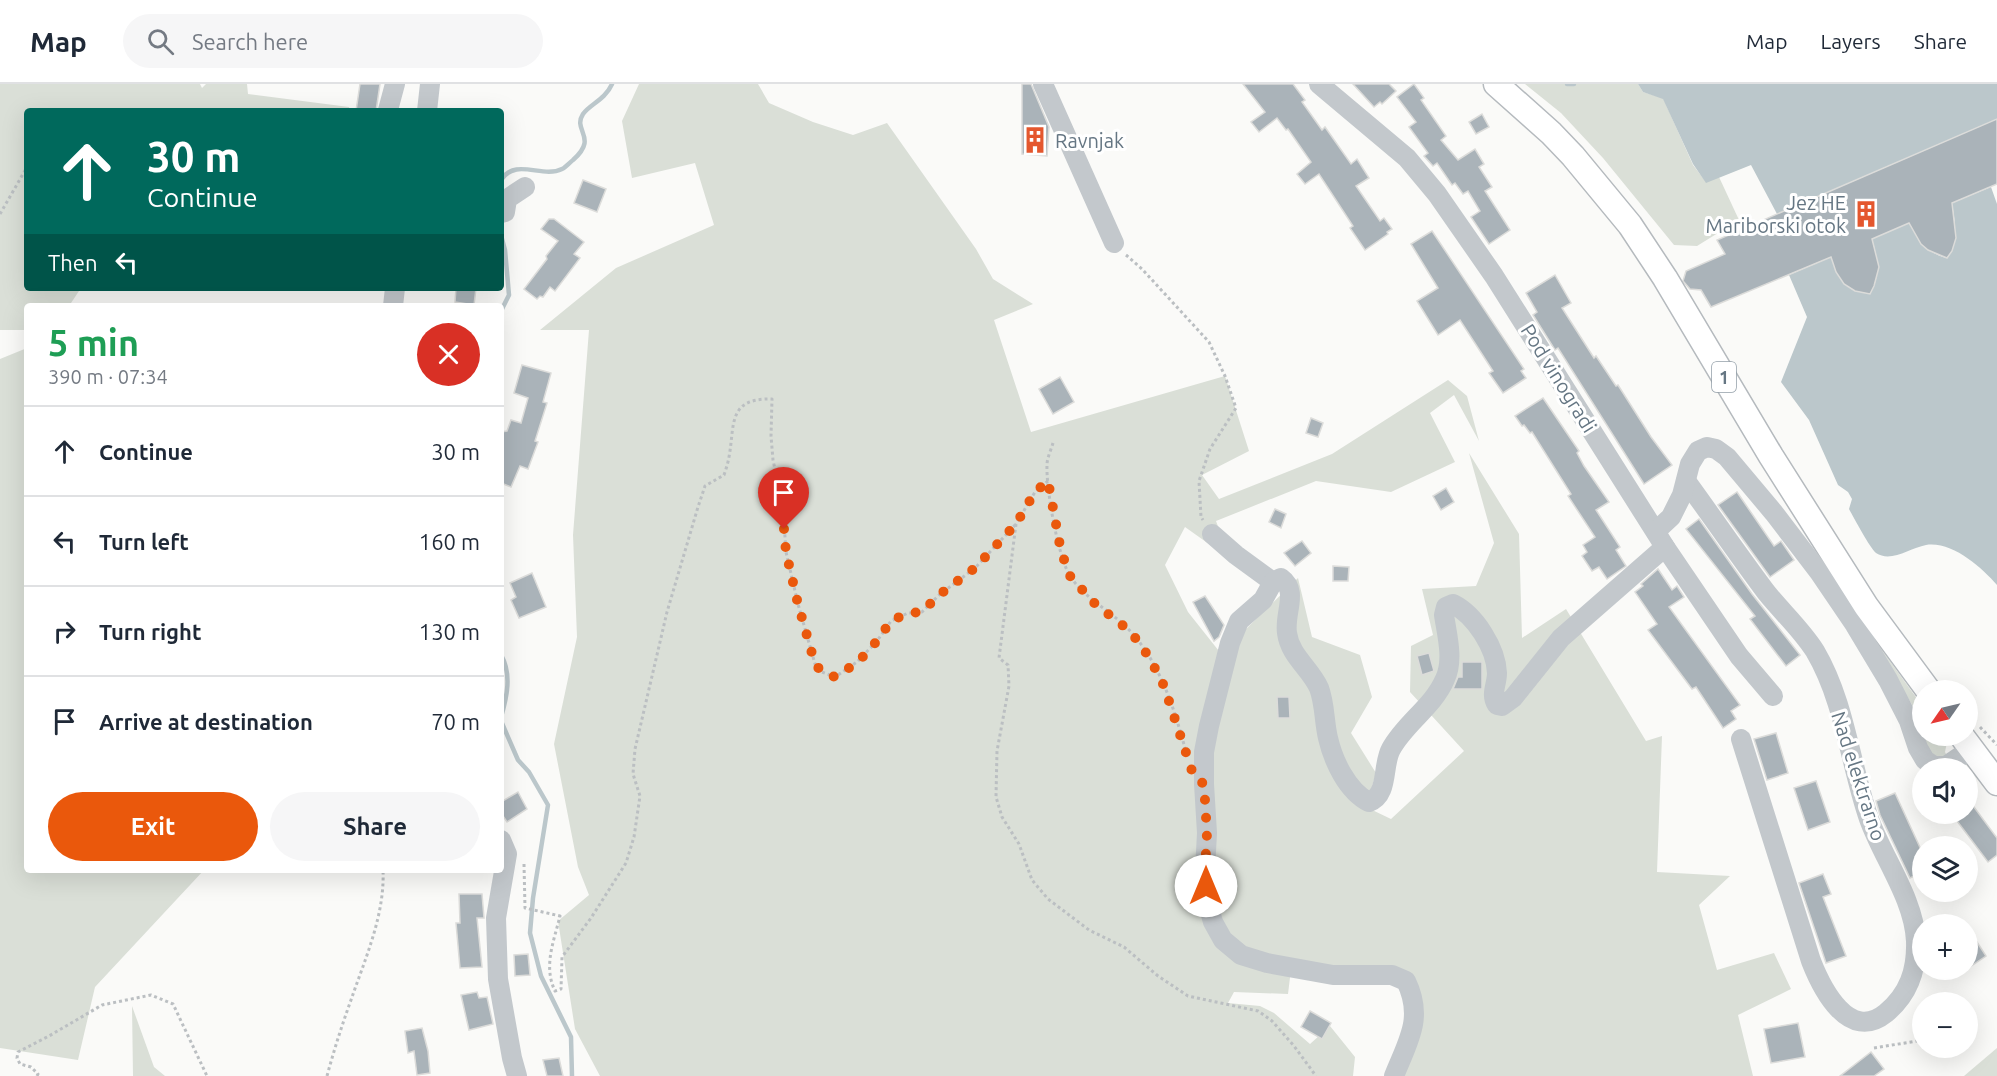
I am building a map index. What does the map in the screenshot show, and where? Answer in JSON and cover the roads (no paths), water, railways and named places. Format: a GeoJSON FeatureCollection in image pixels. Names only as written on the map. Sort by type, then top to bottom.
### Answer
{"type":"FeatureCollection","features":[{"type":"Feature","properties":{"kind":"main road","name":"1"},"geometry":{"type":"LineString","coordinates":[[1496,84],[1573,156],[1630,225],[1665,278],[1771,456],[1866,606],[1921,680]]}},
{"type":"Feature","properties":{"kind":"main road"},"geometry":{"type":"LineString","coordinates":[[1969,746],[1997,783]]}},
{"type":"Feature","properties":{"kind":"street"},"geometry":{"type":"LineString","coordinates":[[389,108],[395,84]]}},
{"type":"Feature","properties":{"kind":"street"},"geometry":{"type":"LineString","coordinates":[[427,108],[430,84]]}},
{"type":"Feature","properties":{"kind":"street"},"geometry":{"type":"LineString","coordinates":[[1043,84],[1114,243]]}},
{"type":"Feature","properties":{"kind":"street","name":"Pod vinogradi"},"geometry":{"type":"LineString","coordinates":[[1319,84],[1407,158],[1437,194],[1494,276],[1661,539],[1739,656],[1773,696]]}},
{"type":"Feature","properties":{"kind":"street"},"geometry":{"type":"LineString","coordinates":[[504,212],[507,199],[525,187]]}},
{"type":"Feature","properties":{"kind":"street"},"geometry":{"type":"LineString","coordinates":[[1394,1076],[1414,1022],[1413,995],[1407,981],[1392,975],[1333,975],[1267,963],[1241,955],[1223,940],[1213,922],[1207,902],[1204,752],[1230,643],[1239,621],[1263,600],[1273,582],[1281,578],[1288,583],[1291,591],[1287,611],[1287,633],[1295,655],[1318,687],[1325,710],[1328,737],[1335,758],[1347,782],[1360,797],[1369,802],[1376,799],[1382,791],[1387,756],[1396,739],[1435,697],[1446,678],[1449,662],[1444,615],[1446,607],[1453,604],[1463,609],[1483,634],[1497,673],[1493,699],[1497,705],[1502,706],[1513,698],[1561,638],[1661,539],[1686,481],[1690,464],[1698,451],[1707,447],[1716,449],[1727,457],[1819,572],[1855,625],[1888,680],[1912,730]]}},
{"type":"Feature","properties":{"kind":"street","name":"Nad elektrarno"},"geometry":{"type":"LineString","coordinates":[[1686,481],[1767,593],[1801,632],[1826,674],[1869,819],[1909,910],[1916,937],[1912,979],[1898,1002],[1882,1016],[1869,1021],[1852,1018],[1837,1007],[1818,980],[1741,739]]}},
{"type":"Feature","properties":{"kind":"street"},"geometry":{"type":"LineString","coordinates":[[1212,534],[1273,582]]}},
{"type":"Feature","properties":{"kind":"street"},"geometry":{"type":"LineString","coordinates":[[1917,746],[1925,760],[1934,766],[1946,765],[1963,746]]}},
{"type":"Feature","properties":{"kind":"street"},"geometry":{"type":"LineString","coordinates":[[504,847],[507,854],[504,871]]}},
{"type":"Feature","properties":{"kind":"street"},"geometry":{"type":"LineString","coordinates":[[504,873],[496,918],[498,979],[517,1076]]}},
{"type":"Feature","properties":{"kind":"waterway"},"geometry":{"type":"LineString","coordinates":[[504,176],[514,170],[546,172],[566,166],[584,146],[585,140],[580,125],[583,114],[606,94],[612,84]]}},
{"type":"Feature","properties":{"kind":"waterway"},"geometry":{"type":"LineString","coordinates":[[1567,84],[1574,84]]}},
{"type":"Feature","properties":{"kind":"waterway"},"geometry":{"type":"LineString","coordinates":[[504,246],[509,295],[504,305]]}},
{"type":"Feature","properties":{"kind":"waterway"},"geometry":{"type":"LineString","coordinates":[[504,662],[507,678],[504,706]]}},
{"type":"Feature","properties":{"kind":"waterway"},"geometry":{"type":"LineString","coordinates":[[504,728],[518,760],[529,772],[548,805],[533,898],[530,933],[541,976],[571,1037],[572,1076]]}},
{"type":"Feature","properties":{"kind":"place","name":"Ravnjak"},"geometry":{"type":"Point","coordinates":[1035,140]}},
{"type":"Feature","properties":{"kind":"place","name":"Jez HE Mariborski otok"},"geometry":{"type":"Point","coordinates":[1866,214]}}]}
